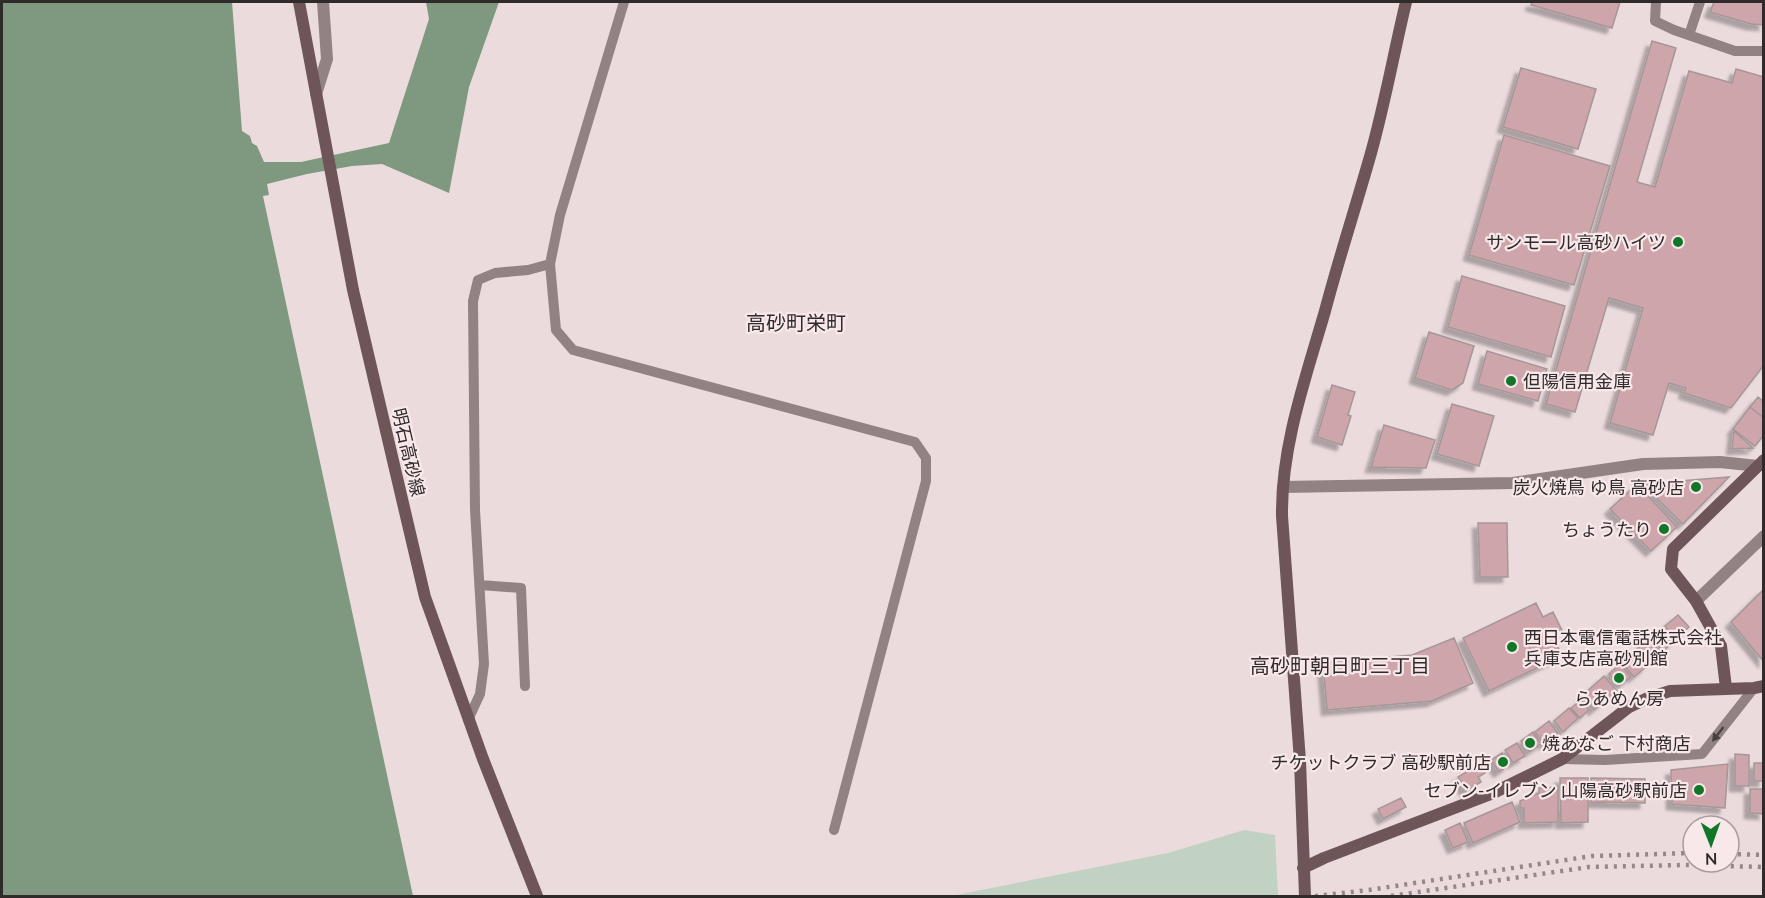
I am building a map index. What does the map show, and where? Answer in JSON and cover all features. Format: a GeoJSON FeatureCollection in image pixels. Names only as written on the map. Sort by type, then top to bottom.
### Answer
{"type":"FeatureCollection","features":[{"type":"Feature","properties":{"kind":"street","name":"明石高砂線"},"geometry":{"type":"LineString","coordinates":[[299,2],[353,290],[425,597],[468,720],[537,897]]}},
{"type":"Feature","properties":{"kind":"street"},"geometry":{"type":"LineString","coordinates":[[316,94],[327,59],[323,2]]}},
{"type":"Feature","properties":{"kind":"street"},"geometry":{"type":"LineString","coordinates":[[1305,897],[1300,761],[1282,516],[1283,487],[1298,407],[1347,230],[1372,151],[1406,2]]}},
{"type":"Feature","properties":{"kind":"street"},"geometry":{"type":"LineString","coordinates":[[1283,487],[1513,483],[1644,464],[1720,462],[1762,467]]}},
{"type":"Feature","properties":{"kind":"street"},"geometry":{"type":"LineString","coordinates":[[1726,688],[1721,646],[1696,601],[1671,569],[1673,549],[1762,467]]}},
{"type":"Feature","properties":{"kind":"street"},"geometry":{"type":"LineString","coordinates":[[1696,601],[1764,536]]}},
{"type":"Feature","properties":{"kind":"street"},"geometry":{"type":"LineString","coordinates":[[1749,551],[1764,554]]}},
{"type":"Feature","properties":{"kind":"street"},"geometry":{"type":"LineString","coordinates":[[1303,868],[1491,794],[1562,759],[1629,707],[1648,698],[1670,691],[1759,687]]}},
{"type":"Feature","properties":{"kind":"lane"},"geometry":{"type":"LineString","coordinates":[[624,2],[560,215],[550,264],[556,330],[573,350],[915,442],[926,458],[926,481],[834,830]]}},
{"type":"Feature","properties":{"kind":"lane"},"geometry":{"type":"LineString","coordinates":[[1656,2],[1655,21],[1735,51],[1764,51]]}},
{"type":"Feature","properties":{"kind":"lane"},"geometry":{"type":"LineString","coordinates":[[1689,35],[1700,2]]}},
{"type":"Feature","properties":{"kind":"lane"},"geometry":{"type":"LineString","coordinates":[[468,720],[480,694],[484,664],[475,510],[473,301],[478,280],[495,273],[528,270],[550,264]]}},
{"type":"Feature","properties":{"kind":"lane"},"geometry":{"type":"LineString","coordinates":[[480,585],[521,588],[525,686]]}},
{"type":"Feature","properties":{"kind":"lane"},"geometry":{"type":"LineString","coordinates":[[1562,759],[1605,760],[1702,754],[1759,687]]}},
{"type":"Feature","properties":{"kind":"shaded area"},"geometry":{"type":"Polygon","coordinates":[[[2,2],[232,2],[242,131],[250,136],[264,162],[301,162],[389,143],[429,19],[426,2],[499,2],[469,87],[449,193],[382,164],[352,166],[267,184],[269,195],[263,196],[413,896],[2,896],[2,2]]]}},
{"type":"Feature","properties":{"kind":"shaded area"},"geometry":{"type":"Polygon","coordinates":[[[1244,830],[1275,835],[1278,895],[951,896],[1168,853],[1244,830]]]}},
{"type":"Feature","properties":{"kind":"building"},"geometry":{"type":"Polygon","coordinates":[[[1532,2],[1620,2],[1612,28],[1531,5],[1532,2]]]}},
{"type":"Feature","properties":{"kind":"building"},"geometry":{"type":"Polygon","coordinates":[[[1714,2],[1764,2],[1764,25],[1751,24],[1710,12],[1714,2]]]}},
{"type":"Feature","properties":{"kind":"building","name":"サンモール高砂ハイツ"},"geometry":{"type":"Polygon","coordinates":[[[1652,41],[1676,48],[1637,182],[1655,187],[1689,71],[1732,83],[1736,69],[1764,77],[1764,365],[1731,408],[1684,393],[1686,388],[1669,383],[1653,435],[1610,423],[1643,308],[1609,298],[1575,412],[1546,404],[1652,41]]]}},
{"type":"Feature","properties":{"kind":"building"},"geometry":{"type":"Polygon","coordinates":[[[1521,68],[1596,89],[1578,149],[1503,127],[1521,68]]]}},
{"type":"Feature","properties":{"kind":"building"},"geometry":{"type":"Polygon","coordinates":[[[1504,135],[1610,166],[1574,285],[1469,255],[1504,135]]]}},
{"type":"Feature","properties":{"kind":"building"},"geometry":{"type":"Polygon","coordinates":[[[1462,276],[1565,306],[1551,357],[1448,327],[1462,276]]]}},
{"type":"Feature","properties":{"kind":"building"},"geometry":{"type":"Polygon","coordinates":[[[1429,332],[1474,346],[1463,383],[1452,390],[1415,378],[1429,332]]]}},
{"type":"Feature","properties":{"kind":"building"},"geometry":{"type":"Polygon","coordinates":[[[1487,351],[1547,369],[1538,401],[1478,384],[1487,351]]]}},
{"type":"Feature","properties":{"kind":"building"},"geometry":{"type":"Polygon","coordinates":[[[1332,385],[1355,392],[1348,415],[1351,416],[1342,445],[1317,437],[1332,385]]]}},
{"type":"Feature","properties":{"kind":"building"},"geometry":{"type":"Polygon","coordinates":[[[1758,397],[1764,402],[1764,418],[1750,407],[1758,397]]]}},
{"type":"Feature","properties":{"kind":"building"},"geometry":{"type":"Polygon","coordinates":[[[1452,404],[1494,416],[1479,466],[1437,454],[1452,404]]]}},
{"type":"Feature","properties":{"kind":"building"},"geometry":{"type":"Polygon","coordinates":[[[1750,407],[1764,418],[1764,435],[1755,446],[1733,429],[1750,407]]]}},
{"type":"Feature","properties":{"kind":"building"},"geometry":{"type":"Polygon","coordinates":[[[1384,425],[1435,440],[1426,468],[1371,467],[1384,425]]]}},
{"type":"Feature","properties":{"kind":"building"},"geometry":{"type":"Polygon","coordinates":[[[1734,431],[1753,448],[1732,449],[1734,431]]]}},
{"type":"Feature","properties":{"kind":"building"},"geometry":{"type":"Polygon","coordinates":[[[1729,477],[1683,524],[1642,484],[1729,477]]]}},
{"type":"Feature","properties":{"kind":"building"},"geometry":{"type":"Polygon","coordinates":[[[1637,484],[1677,527],[1651,551],[1610,509],[1637,484]]]}},
{"type":"Feature","properties":{"kind":"building"},"geometry":{"type":"Polygon","coordinates":[[[1478,523],[1507,523],[1508,577],[1480,577],[1478,523]]]}},
{"type":"Feature","properties":{"kind":"building"},"geometry":{"type":"Polygon","coordinates":[[[1764,589],[1764,662],[1731,622],[1764,589]]]}},
{"type":"Feature","properties":{"kind":"building","name":"西日本電信電話株式会社 兵庫支店高砂別館"},"geometry":{"type":"Polygon","coordinates":[[[1536,603],[1543,617],[1553,612],[1562,630],[1552,634],[1562,656],[1489,691],[1463,638],[1536,603]]]}},
{"type":"Feature","properties":{"kind":"building"},"geometry":{"type":"Polygon","coordinates":[[[1678,615],[1689,627],[1676,639],[1665,626],[1678,615]]]}},
{"type":"Feature","properties":{"kind":"building"},"geometry":{"type":"Polygon","coordinates":[[[1664,629],[1674,641],[1663,651],[1652,639],[1664,629]]]}},
{"type":"Feature","properties":{"kind":"building"},"geometry":{"type":"Polygon","coordinates":[[[1454,638],[1473,683],[1432,701],[1327,710],[1323,663],[1412,655],[1454,638]]]}},
{"type":"Feature","properties":{"kind":"building"},"geometry":{"type":"Polygon","coordinates":[[[1649,638],[1661,653],[1649,663],[1637,649],[1649,638]]]}},
{"type":"Feature","properties":{"kind":"building"},"geometry":{"type":"Polygon","coordinates":[[[1635,652],[1647,666],[1634,677],[1622,663],[1635,652]]]}},
{"type":"Feature","properties":{"kind":"building"},"geometry":{"type":"Polygon","coordinates":[[[1620,664],[1631,677],[1619,686],[1609,674],[1620,664]]]}},
{"type":"Feature","properties":{"kind":"building"},"geometry":{"type":"Polygon","coordinates":[[[1604,676],[1617,691],[1594,710],[1582,696],[1604,676]]]}},
{"type":"Feature","properties":{"kind":"building"},"geometry":{"type":"Polygon","coordinates":[[[1581,700],[1589,710],[1580,718],[1571,708],[1581,700]]]}},
{"type":"Feature","properties":{"kind":"building"},"geometry":{"type":"Polygon","coordinates":[[[1569,708],[1578,718],[1563,732],[1554,721],[1569,708]]]}},
{"type":"Feature","properties":{"kind":"building"},"geometry":{"type":"Polygon","coordinates":[[[1549,721],[1558,734],[1544,744],[1535,732],[1549,721]]]}},
{"type":"Feature","properties":{"kind":"building"},"geometry":{"type":"Polygon","coordinates":[[[1533,732],[1541,744],[1529,752],[1521,741],[1533,732]]]}},
{"type":"Feature","properties":{"kind":"building"},"geometry":{"type":"Polygon","coordinates":[[[1517,743],[1525,756],[1513,763],[1505,750],[1517,743]]]}},
{"type":"Feature","properties":{"kind":"building"},"geometry":{"type":"Polygon","coordinates":[[[1502,753],[1509,765],[1499,772],[1491,760],[1502,753]]]}},
{"type":"Feature","properties":{"kind":"building"},"geometry":{"type":"Polygon","coordinates":[[[1735,754],[1749,755],[1749,786],[1735,786],[1735,754]]]}},
{"type":"Feature","properties":{"kind":"building"},"geometry":{"type":"Polygon","coordinates":[[[1754,763],[1764,763],[1764,781],[1754,781],[1754,763]]]}},
{"type":"Feature","properties":{"kind":"building"},"geometry":{"type":"Polygon","coordinates":[[[1728,764],[1725,808],[1672,804],[1671,770],[1728,764]]]}},
{"type":"Feature","properties":{"kind":"building"},"geometry":{"type":"Polygon","coordinates":[[[1481,767],[1485,773],[1478,777],[1481,782],[1466,791],[1458,777],[1473,768],[1475,771],[1481,767]]]}},
{"type":"Feature","properties":{"kind":"building"},"geometry":{"type":"Polygon","coordinates":[[[1560,778],[1588,778],[1588,822],[1561,823],[1560,778]]]}},
{"type":"Feature","properties":{"kind":"building"},"geometry":{"type":"Polygon","coordinates":[[[1591,778],[1645,779],[1645,803],[1591,802],[1591,778]]]}},
{"type":"Feature","properties":{"kind":"building"},"geometry":{"type":"Polygon","coordinates":[[[1558,787],[1558,822],[1524,823],[1524,808],[1520,808],[1520,801],[1539,793],[1539,788],[1558,787]]]}},
{"type":"Feature","properties":{"kind":"building"},"geometry":{"type":"Polygon","coordinates":[[[1750,789],[1764,789],[1764,814],[1750,813],[1750,789]]]}},
{"type":"Feature","properties":{"kind":"building"},"geometry":{"type":"Polygon","coordinates":[[[1401,798],[1406,807],[1383,819],[1378,809],[1401,798]]]}},
{"type":"Feature","properties":{"kind":"building"},"geometry":{"type":"Polygon","coordinates":[[[1512,802],[1520,822],[1473,843],[1464,823],[1512,802]]]}},
{"type":"Feature","properties":{"kind":"building"},"geometry":{"type":"Polygon","coordinates":[[[1460,823],[1468,842],[1453,848],[1445,830],[1460,823]]]}},
{"type":"Feature","properties":{"kind":"railway"},"geometry":{"type":"LineString","coordinates":[[1315,896],[1592,856],[1681,853]]}},
{"type":"Feature","properties":{"kind":"railway"},"geometry":{"type":"LineString","coordinates":[[1741,854],[1764,855]]}},
{"type":"Feature","properties":{"kind":"railway"},"geometry":{"type":"LineString","coordinates":[[1391,896],[1589,867],[1685,865],[1764,867]]}},
{"type":"Feature","properties":{"kind":"place","name":"サンモール高砂ハイツ"},"geometry":{"type":"Point","coordinates":[1678,242]}},
{"type":"Feature","properties":{"kind":"place","name":"但陽信用金庫"},"geometry":{"type":"Point","coordinates":[1511,381]}},
{"type":"Feature","properties":{"kind":"place","name":"炭火焼鳥 ゆ鳥 高砂店"},"geometry":{"type":"Point","coordinates":[1696,487]}},
{"type":"Feature","properties":{"kind":"place","name":"ちょうたり"},"geometry":{"type":"Point","coordinates":[1664,529]}},
{"type":"Feature","properties":{"kind":"place","name":"西日本電信電話株式会社 兵庫支店高砂別館"},"geometry":{"type":"Point","coordinates":[1512,647]}},
{"type":"Feature","properties":{"kind":"place","name":"らあめん房"},"geometry":{"type":"Point","coordinates":[1619,678]}},
{"type":"Feature","properties":{"kind":"place","name":"焼あなご 下村商店"},"geometry":{"type":"Point","coordinates":[1530,743]}},
{"type":"Feature","properties":{"kind":"place","name":"チケットクラブ 高砂駅前店"},"geometry":{"type":"Point","coordinates":[1503,762]}},
{"type":"Feature","properties":{"kind":"place","name":"セブン-イレブン 山陽高砂駅前店"},"geometry":{"type":"Point","coordinates":[1699,790]}},
{"type":"Feature","properties":{"kind":"district","name":"高砂町栄町"},"geometry":{"type":"Point","coordinates":[796,322]}},
{"type":"Feature","properties":{"kind":"district","name":"高砂町朝日町三丁目"},"geometry":{"type":"Point","coordinates":[1340,665]}}]}
